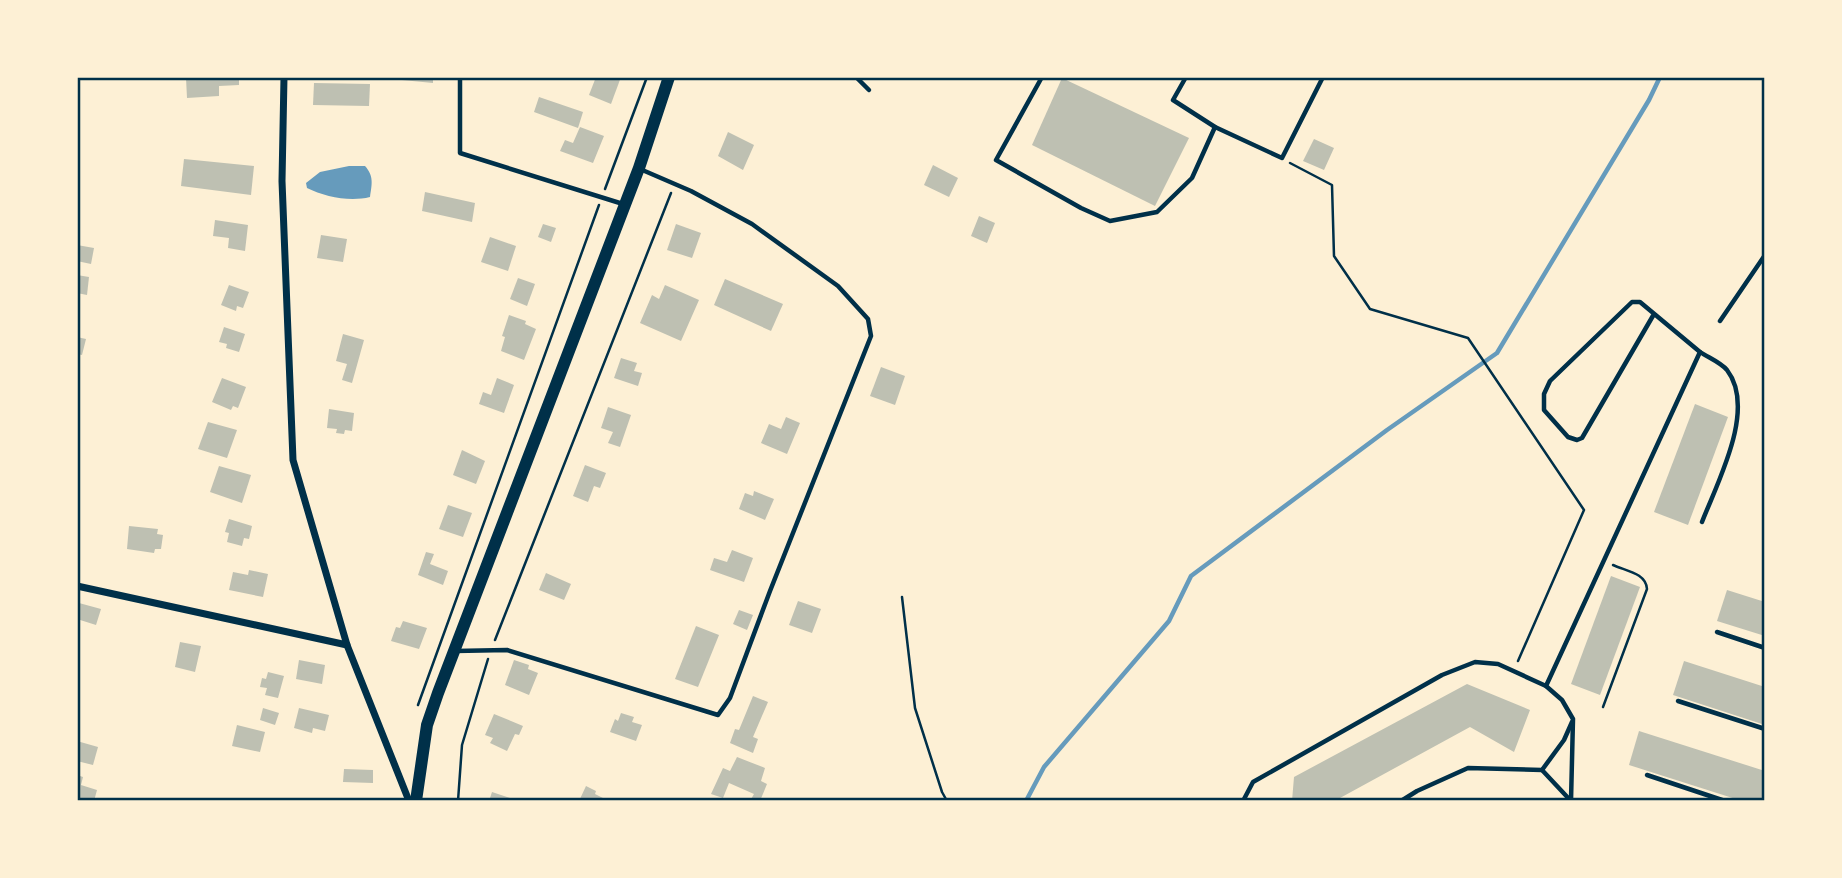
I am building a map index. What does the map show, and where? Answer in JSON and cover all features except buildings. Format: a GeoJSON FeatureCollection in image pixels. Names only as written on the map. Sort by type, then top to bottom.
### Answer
{"type":"FeatureCollection","features":[{"type":"Feature","properties":{"kind":"main road"},"geometry":{"type":"LineString","coordinates":[[416,801],[427,725],[639,168],[669,77]]}},
{"type":"Feature","properties":{"kind":"street"},"geometry":{"type":"LineString","coordinates":[[285,77],[282,181],[293,460],[347,645],[409,801]]}},
{"type":"Feature","properties":{"kind":"street"},"geometry":{"type":"LineString","coordinates":[[77,586],[347,645]]}},
{"type":"Feature","properties":{"kind":"lane"},"geometry":{"type":"LineString","coordinates":[[460,77],[460,153],[623,205]]}},
{"type":"Feature","properties":{"kind":"lane"},"geometry":{"type":"LineString","coordinates":[[856,77],[869,90]]}},
{"type":"Feature","properties":{"kind":"lane"},"geometry":{"type":"LineString","coordinates":[[1042,77],[996,160],[1081,208],[1110,221],[1157,212],[1192,178],[1215,127]]}},
{"type":"Feature","properties":{"kind":"lane"},"geometry":{"type":"LineString","coordinates":[[1177,77],[1185,79],[1173,100],[1215,127],[1282,158],[1323,77]]}},
{"type":"Feature","properties":{"kind":"lane"},"geometry":{"type":"LineString","coordinates":[[453,651],[507,650],[718,715],[730,698],[871,336],[868,319],[838,286],[751,224],[639,168]]}},
{"type":"Feature","properties":{"kind":"lane"},"geometry":{"type":"LineString","coordinates":[[1720,321],[1765,256]]}},
{"type":"Feature","properties":{"kind":"lane"},"geometry":{"type":"LineString","coordinates":[[1654,314],[1582,438],[1568,438],[1544,410],[1544,394],[1550,381],[1630,303],[1640,302],[1700,352],[1720,363],[1731,377],[1736,394],[1735,434],[1702,522]]}},
{"type":"Feature","properties":{"kind":"lane"},"geometry":{"type":"LineString","coordinates":[[1546,686],[1700,352]]}},
{"type":"Feature","properties":{"kind":"lane"},"geometry":{"type":"LineString","coordinates":[[1717,632],[1765,648]]}},
{"type":"Feature","properties":{"kind":"lane"},"geometry":{"type":"LineString","coordinates":[[1242,801],[1253,782],[1443,675],[1475,662],[1498,664],[1546,686],[1562,701],[1573,719],[1572,801]]}},
{"type":"Feature","properties":{"kind":"lane"},"geometry":{"type":"LineString","coordinates":[[1678,701],[1765,729]]}},
{"type":"Feature","properties":{"kind":"lane"},"geometry":{"type":"LineString","coordinates":[[1542,770],[1564,740],[1573,719]]}},
{"type":"Feature","properties":{"kind":"lane"},"geometry":{"type":"LineString","coordinates":[[1401,801],[1468,768],[1542,770],[1572,801]]}},
{"type":"Feature","properties":{"kind":"lane"},"geometry":{"type":"LineString","coordinates":[[1647,775],[1725,801]]}},
{"type":"Feature","properties":{"kind":"path"},"geometry":{"type":"LineString","coordinates":[[418,712],[419,699],[647,77]]}},
{"type":"Feature","properties":{"kind":"path"},"geometry":{"type":"LineString","coordinates":[[1282,158],[1332,185],[1334,256],[1370,309],[1468,338],[1584,510],[1513,671]]}},
{"type":"Feature","properties":{"kind":"path"},"geometry":{"type":"LineString","coordinates":[[458,801],[462,746],[491,650],[675,184]]}},
{"type":"Feature","properties":{"kind":"path"},"geometry":{"type":"LineString","coordinates":[[1603,562],[1642,577],[1647,586],[1603,707]]}},
{"type":"Feature","properties":{"kind":"path"},"geometry":{"type":"LineString","coordinates":[[902,597],[915,708],[947,801]]}},
{"type":"Feature","properties":{"kind":"water"},"geometry":{"type":"Polygon","coordinates":[[[349,166],[365,166],[368,170],[372,180],[370,197],[338,198],[307,188],[306,183],[320,172],[349,166]]]}},
{"type":"Feature","properties":{"kind":"waterway"},"geometry":{"type":"LineString","coordinates":[[1026,801],[1044,767],[1169,621],[1191,576],[1387,430],[1497,353],[1649,100],[1660,77]]}}]}
